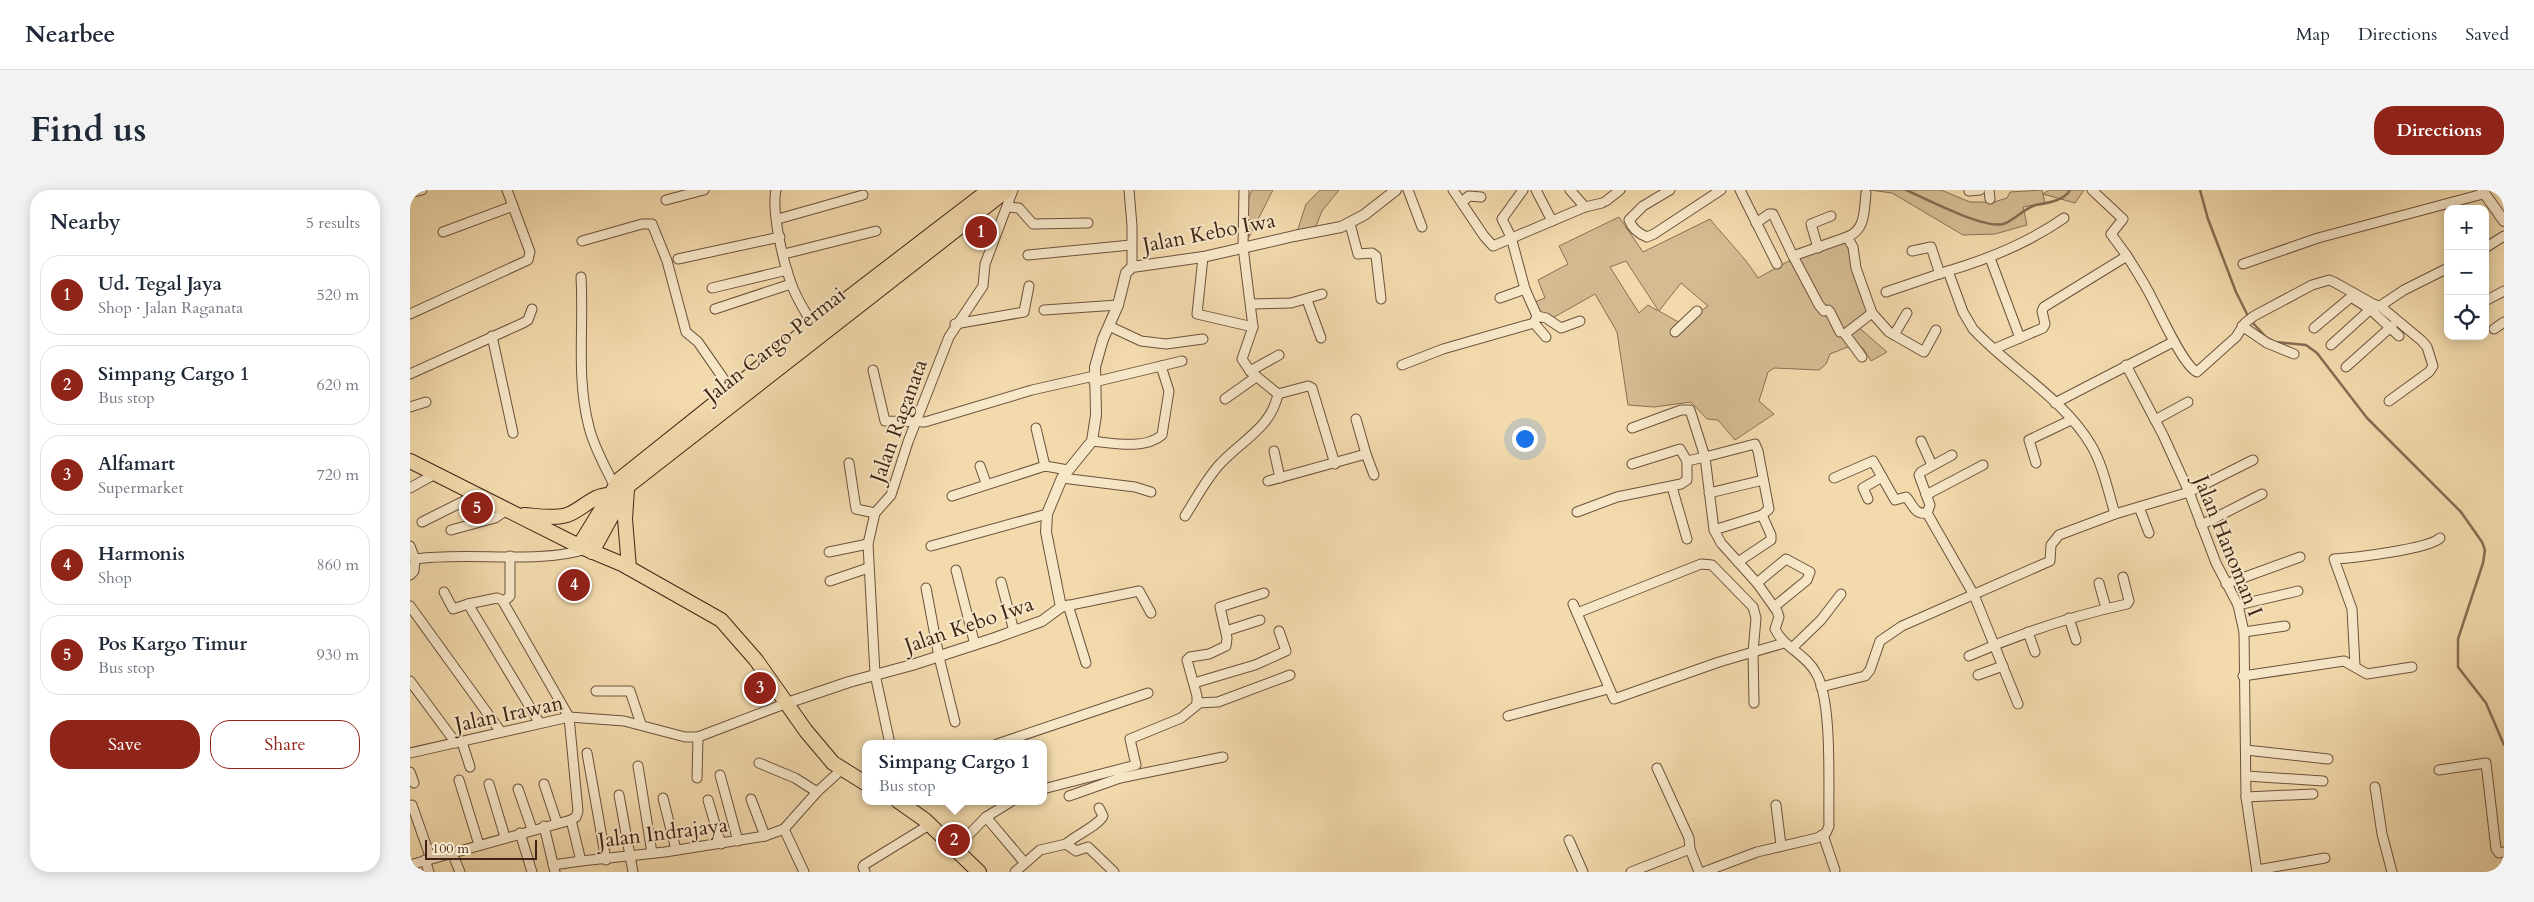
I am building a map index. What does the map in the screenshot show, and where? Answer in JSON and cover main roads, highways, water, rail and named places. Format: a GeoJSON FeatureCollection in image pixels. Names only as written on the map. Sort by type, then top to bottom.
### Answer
{"type":"FeatureCollection","features":[{"type":"Feature","properties":{"kind":"highway","name":"Jalan Cargo Permai"},"geometry":{"type":"LineString","coordinates":[[586,549],[617,489],[1007,190]]}},
{"type":"Feature","properties":{"kind":"highway","name":"Jalan Cargo Permai"},"geometry":{"type":"LineString","coordinates":[[586,549],[617,489],[620,479],[987,191]]}},
{"type":"Feature","properties":{"kind":"highway"},"geometry":{"type":"LineString","coordinates":[[410,461],[586,549],[629,568],[721,620],[756,660],[806,731],[841,770],[862,780]]}},
{"type":"Feature","properties":{"kind":"highway"},"geometry":{"type":"LineString","coordinates":[[511,512],[554,517],[566,515],[617,489],[625,518],[629,568]]}},
{"type":"Feature","properties":{"kind":"highway"},"geometry":{"type":"LineString","coordinates":[[904,805],[929,825],[979,872]]}},
{"type":"Feature","properties":{"kind":"waterway"},"geometry":{"type":"LineString","coordinates":[[1906,190],[1969,218],[1994,224],[2003,224],[2031,207],[2060,199],[2070,190]]}},
{"type":"Feature","properties":{"kind":"waterway"},"geometry":{"type":"LineString","coordinates":[[2200,190],[2208,219],[2236,292],[2250,320],[2266,337],[2275,342],[2306,345],[2317,353],[2367,418],[2461,512],[2482,542],[2485,550],[2483,563],[2458,639],[2458,667],[2486,703],[2504,745]]}},
{"type":"Feature","properties":{"kind":"place","name":"Ud. Tegal Jaya"},"geometry":{"type":"Point","coordinates":[981,232]}},
{"type":"Feature","properties":{"kind":"place","name":"Pos Kargo Timur"},"geometry":{"type":"Point","coordinates":[477,508]}},
{"type":"Feature","properties":{"kind":"place","name":"Harmonis"},"geometry":{"type":"Point","coordinates":[574,585]}},
{"type":"Feature","properties":{"kind":"place","name":"Alfamart"},"geometry":{"type":"Point","coordinates":[760,688]}},
{"type":"Feature","properties":{"kind":"place","name":"Simpang Cargo 1"},"geometry":{"type":"Point","coordinates":[954,840]}}]}
